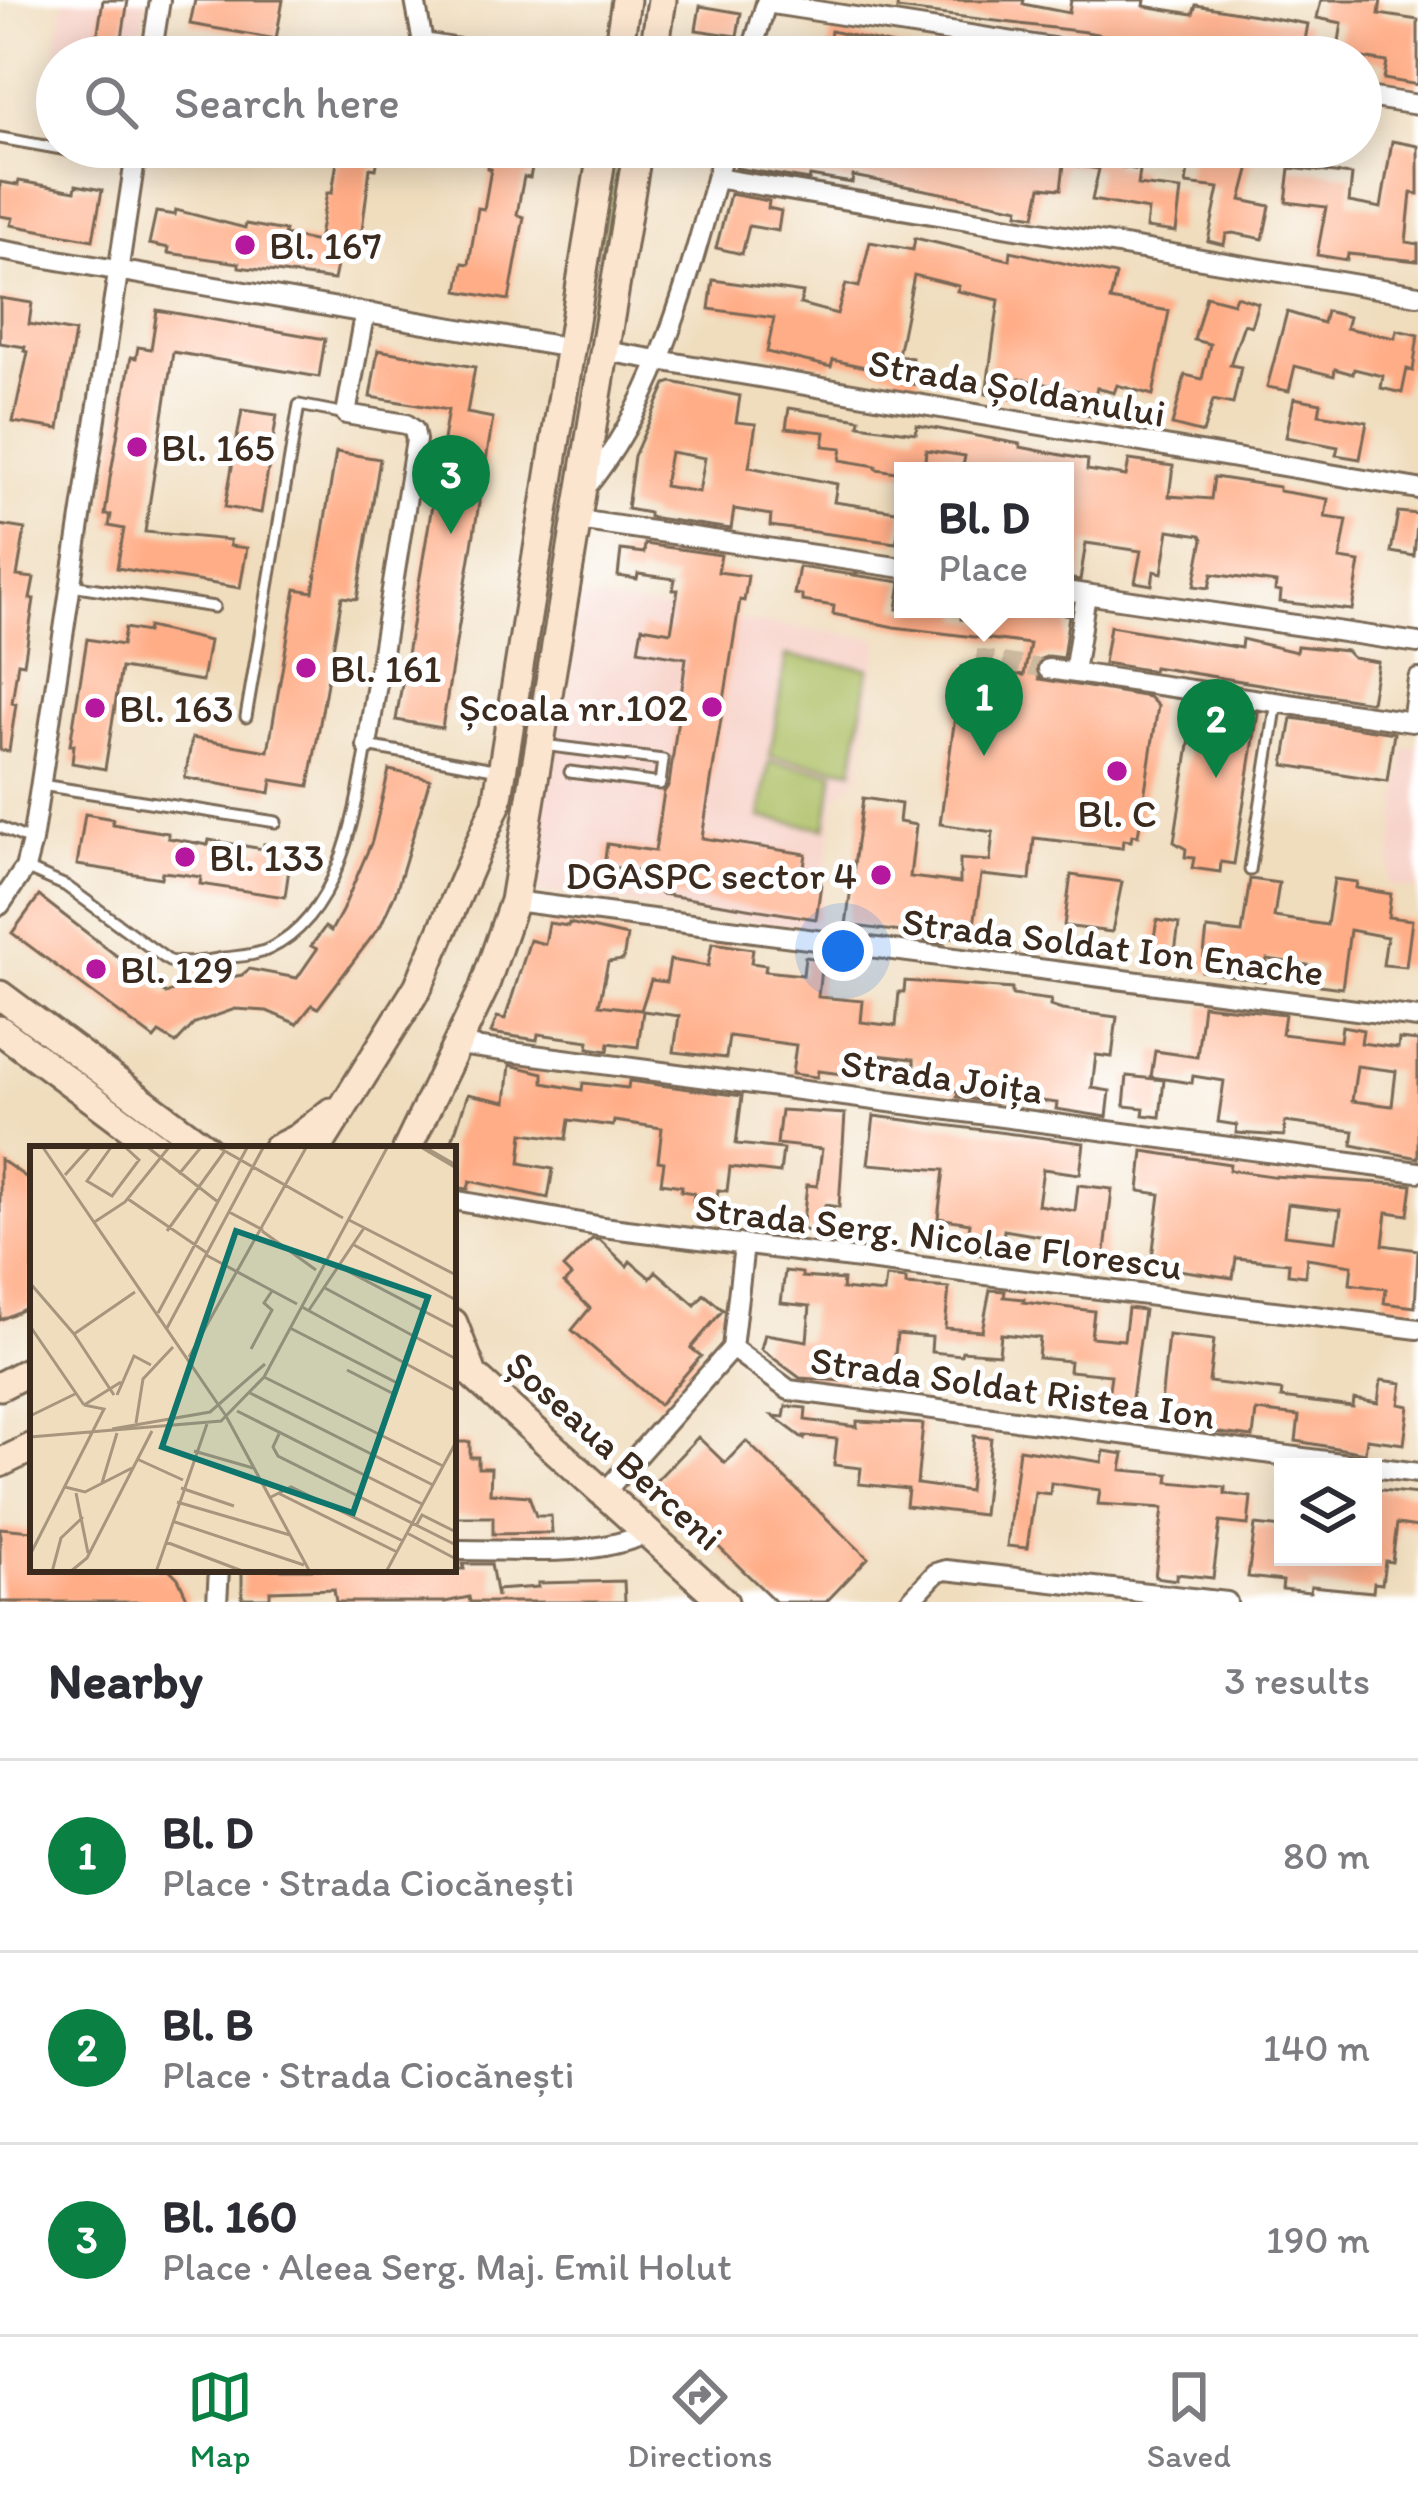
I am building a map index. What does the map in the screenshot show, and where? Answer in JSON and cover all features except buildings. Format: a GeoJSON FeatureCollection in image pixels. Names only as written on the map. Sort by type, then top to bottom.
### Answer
{"type":"FeatureCollection","features":[{"type":"Feature","properties":{"kind":"main road"},"geometry":{"type":"LineString","coordinates":[[620,36],[626,0]]}},
{"type":"Feature","properties":{"kind":"main road"},"geometry":{"type":"LineString","coordinates":[[656,36],[662,0]]}},
{"type":"Feature","properties":{"kind":"main road"},"geometry":{"type":"LineString","coordinates":[[318,1146],[402,1015],[434,955],[494,813],[600,168]]}},
{"type":"Feature","properties":{"kind":"main road"},"geometry":{"type":"LineString","coordinates":[[412,1144],[489,973],[514,901],[635,168]]}},
{"type":"Feature","properties":{"kind":"main road"},"geometry":{"type":"LineString","coordinates":[[0,995],[203,1146]]}},
{"type":"Feature","properties":{"kind":"main road"},"geometry":{"type":"LineString","coordinates":[[0,1030],[156,1146]]}},
{"type":"Feature","properties":{"kind":"main road"},"geometry":{"type":"LineString","coordinates":[[281,1146],[352,1093]]}},
{"type":"Feature","properties":{"kind":"main road"},"geometry":{"type":"LineString","coordinates":[[124,1123],[141,1146]]}},
{"type":"Feature","properties":{"kind":"main road"},"geometry":{"type":"LineString","coordinates":[[456,1336],[463,1366]]}},
{"type":"Feature","properties":{"kind":"main road","name":"Șoseaua Berceni"},"geometry":{"type":"LineString","coordinates":[[463,1366],[724,1602]]}},
{"type":"Feature","properties":{"kind":"main road"},"geometry":{"type":"LineString","coordinates":[[0,1385],[30,1370]]}},
{"type":"Feature","properties":{"kind":"main road"},"geometry":{"type":"LineString","coordinates":[[0,1463],[30,1448]]}},
{"type":"Feature","properties":{"kind":"street"},"geometry":{"type":"LineString","coordinates":[[154,36],[160,0]]}},
{"type":"Feature","properties":{"kind":"street"},"geometry":{"type":"LineString","coordinates":[[415,0],[422,36]]}},
{"type":"Feature","properties":{"kind":"street"},"geometry":{"type":"LineString","coordinates":[[757,36],[766,2],[979,36]]}},
{"type":"Feature","properties":{"kind":"street"},"geometry":{"type":"LineString","coordinates":[[1382,99],[1418,105]]}},
{"type":"Feature","properties":{"kind":"street"},"geometry":{"type":"LineString","coordinates":[[0,905],[25,868],[32,841],[134,168]]}},
{"type":"Feature","properties":{"kind":"street"},"geometry":{"type":"LineString","coordinates":[[583,491],[619,442],[659,360],[719,168]]}},
{"type":"Feature","properties":{"kind":"street"},"geometry":{"type":"LineString","coordinates":[[716,178],[1418,295]]}},
{"type":"Feature","properties":{"kind":"street"},"geometry":{"type":"LineString","coordinates":[[0,250],[570,348]]}},
{"type":"Feature","properties":{"kind":"street"},"geometry":{"type":"LineString","coordinates":[[367,746],[416,436],[406,424],[346,414],[363,322],[370,314]]}},
{"type":"Feature","properties":{"kind":"street","name":"Strada Șoldanului"},"geometry":{"type":"LineString","coordinates":[[605,351],[1418,489]]}},
{"type":"Feature","properties":{"kind":"street"},"geometry":{"type":"LineString","coordinates":[[578,520],[894,567]]}},
{"type":"Feature","properties":{"kind":"street"},"geometry":{"type":"LineString","coordinates":[[1074,592],[1418,643]]}},
{"type":"Feature","properties":{"kind":"street"},"geometry":{"type":"LineString","coordinates":[[1074,673],[1086,594]]}},
{"type":"Feature","properties":{"kind":"street"},"geometry":{"type":"LineString","coordinates":[[1048,669],[1412,722],[1418,679]]}},
{"type":"Feature","properties":{"kind":"street","name":"Strada Soldat Ion Enache"},"geometry":{"type":"LineString","coordinates":[[514,901],[1418,1018]]}},
{"type":"Feature","properties":{"kind":"street","name":"Strada Joița"},"geometry":{"type":"LineString","coordinates":[[458,1045],[1418,1172]]}},
{"type":"Feature","properties":{"kind":"street","name":"Strada Serg. Nicolae Florescu"},"geometry":{"type":"LineString","coordinates":[[456,1201],[566,1222],[1418,1329]]}},
{"type":"Feature","properties":{"kind":"street"},"geometry":{"type":"LineString","coordinates":[[604,1493],[732,1348],[744,1245]]}},
{"type":"Feature","properties":{"kind":"street","name":"Strada Soldat Ristea Ion"},"geometry":{"type":"LineString","coordinates":[[732,1348],[779,1385],[800,1393],[1302,1458]]}},
{"type":"Feature","properties":{"kind":"street","name":"Strada Soldat Ristea Ion"},"geometry":{"type":"LineString","coordinates":[[1382,1468],[1418,1473]]}},
{"type":"Feature","properties":{"kind":"street"},"geometry":{"type":"LineString","coordinates":[[456,1550],[588,1549],[648,1533]]}},
{"type":"Feature","properties":{"kind":"street"},"geometry":{"type":"LineString","coordinates":[[909,1602],[936,1573],[946,1570],[1227,1602]]}},
{"type":"Feature","properties":{"kind":"street"},"geometry":{"type":"LineString","coordinates":[[218,1602],[219,1572]]}},
{"type":"Feature","properties":{"kind":"lane"},"geometry":{"type":"LineString","coordinates":[[0,138],[36,142]]}},
{"type":"Feature","properties":{"kind":"lane"},"geometry":{"type":"LineString","coordinates":[[245,717],[299,405],[346,414]]}},
{"type":"Feature","properties":{"kind":"lane"},"geometry":{"type":"LineString","coordinates":[[70,584],[214,607]]}},
{"type":"Feature","properties":{"kind":"lane"},"geometry":{"type":"LineString","coordinates":[[1250,870],[1277,703]]}},
{"type":"Feature","properties":{"kind":"lane"},"geometry":{"type":"LineString","coordinates":[[542,745],[663,760],[660,784],[570,772]]}},
{"type":"Feature","properties":{"kind":"lane"},"geometry":{"type":"LineString","coordinates":[[25,868],[66,886],[169,961],[192,963],[270,949],[314,909],[334,872],[350,830],[367,746],[504,770]]}},
{"type":"Feature","properties":{"kind":"lane"},"geometry":{"type":"LineString","coordinates":[[41,785],[276,822]]}},
{"type":"Feature","properties":{"kind":"lane"},"geometry":{"type":"LineString","coordinates":[[0,827],[32,841]]}},
{"type":"Feature","properties":{"kind":"shaded area"},"geometry":{"type":"Polygon","coordinates":[[[64,0],[146,0],[140,36],[58,36],[64,0]]]}},
{"type":"Feature","properties":{"kind":"shaded area","name":"Școala nr.102"},"geometry":{"type":"Polygon","coordinates":[[[571,596],[878,639],[860,775],[836,798],[817,930],[531,890],[571,596]]]}},
{"type":"Feature","properties":{"kind":"shaded area"},"geometry":{"type":"Polygon","coordinates":[[[1418,732],[1418,889],[1388,885],[1405,748],[1416,749],[1418,732]]]}},
{"type":"Feature","properties":{"kind":"green space"},"geometry":{"type":"Polygon","coordinates":[[[613,168],[619,168],[547,617],[541,616],[613,168]]]}},
{"type":"Feature","properties":{"kind":"green space"},"geometry":{"type":"Polygon","coordinates":[[[786,656],[869,668],[853,770],[770,757],[786,656]]]}},
{"type":"Feature","properties":{"kind":"green space"},"geometry":{"type":"Polygon","coordinates":[[[769,762],[834,772],[826,828],[760,818],[769,762]]]}},
{"type":"Feature","properties":{"kind":"tunnel"},"geometry":{"type":"LineString","coordinates":[[976,658],[1048,669]]}},
{"type":"Feature","properties":{"kind":"place","name":"Bl. 167"},"geometry":{"type":"Point","coordinates":[245,245]}},
{"type":"Feature","properties":{"kind":"place","name":"Bl. 165"},"geometry":{"type":"Point","coordinates":[137,447]}},
{"type":"Feature","properties":{"kind":"place","name":"Bl. 160"},"geometry":{"type":"Point","coordinates":[451,534]}},
{"type":"Feature","properties":{"kind":"place","name":"Bl. 161"},"geometry":{"type":"Point","coordinates":[306,668]}},
{"type":"Feature","properties":{"kind":"place","name":"Școala nr.102"},"geometry":{"type":"Point","coordinates":[712,707]}},
{"type":"Feature","properties":{"kind":"place","name":"Bl. 163"},"geometry":{"type":"Point","coordinates":[95,708]}},
{"type":"Feature","properties":{"kind":"place","name":"Bl. D"},"geometry":{"type":"Point","coordinates":[984,756]}},
{"type":"Feature","properties":{"kind":"place","name":"Bl. C"},"geometry":{"type":"Point","coordinates":[1117,771]}},
{"type":"Feature","properties":{"kind":"place","name":"Bl. B"},"geometry":{"type":"Point","coordinates":[1216,778]}},
{"type":"Feature","properties":{"kind":"place","name":"Bl. 133"},"geometry":{"type":"Point","coordinates":[185,857]}},
{"type":"Feature","properties":{"kind":"place","name":"DGASPC sector 4"},"geometry":{"type":"Point","coordinates":[881,875]}},
{"type":"Feature","properties":{"kind":"place","name":"Bl. 129"},"geometry":{"type":"Point","coordinates":[96,969]}}]}
